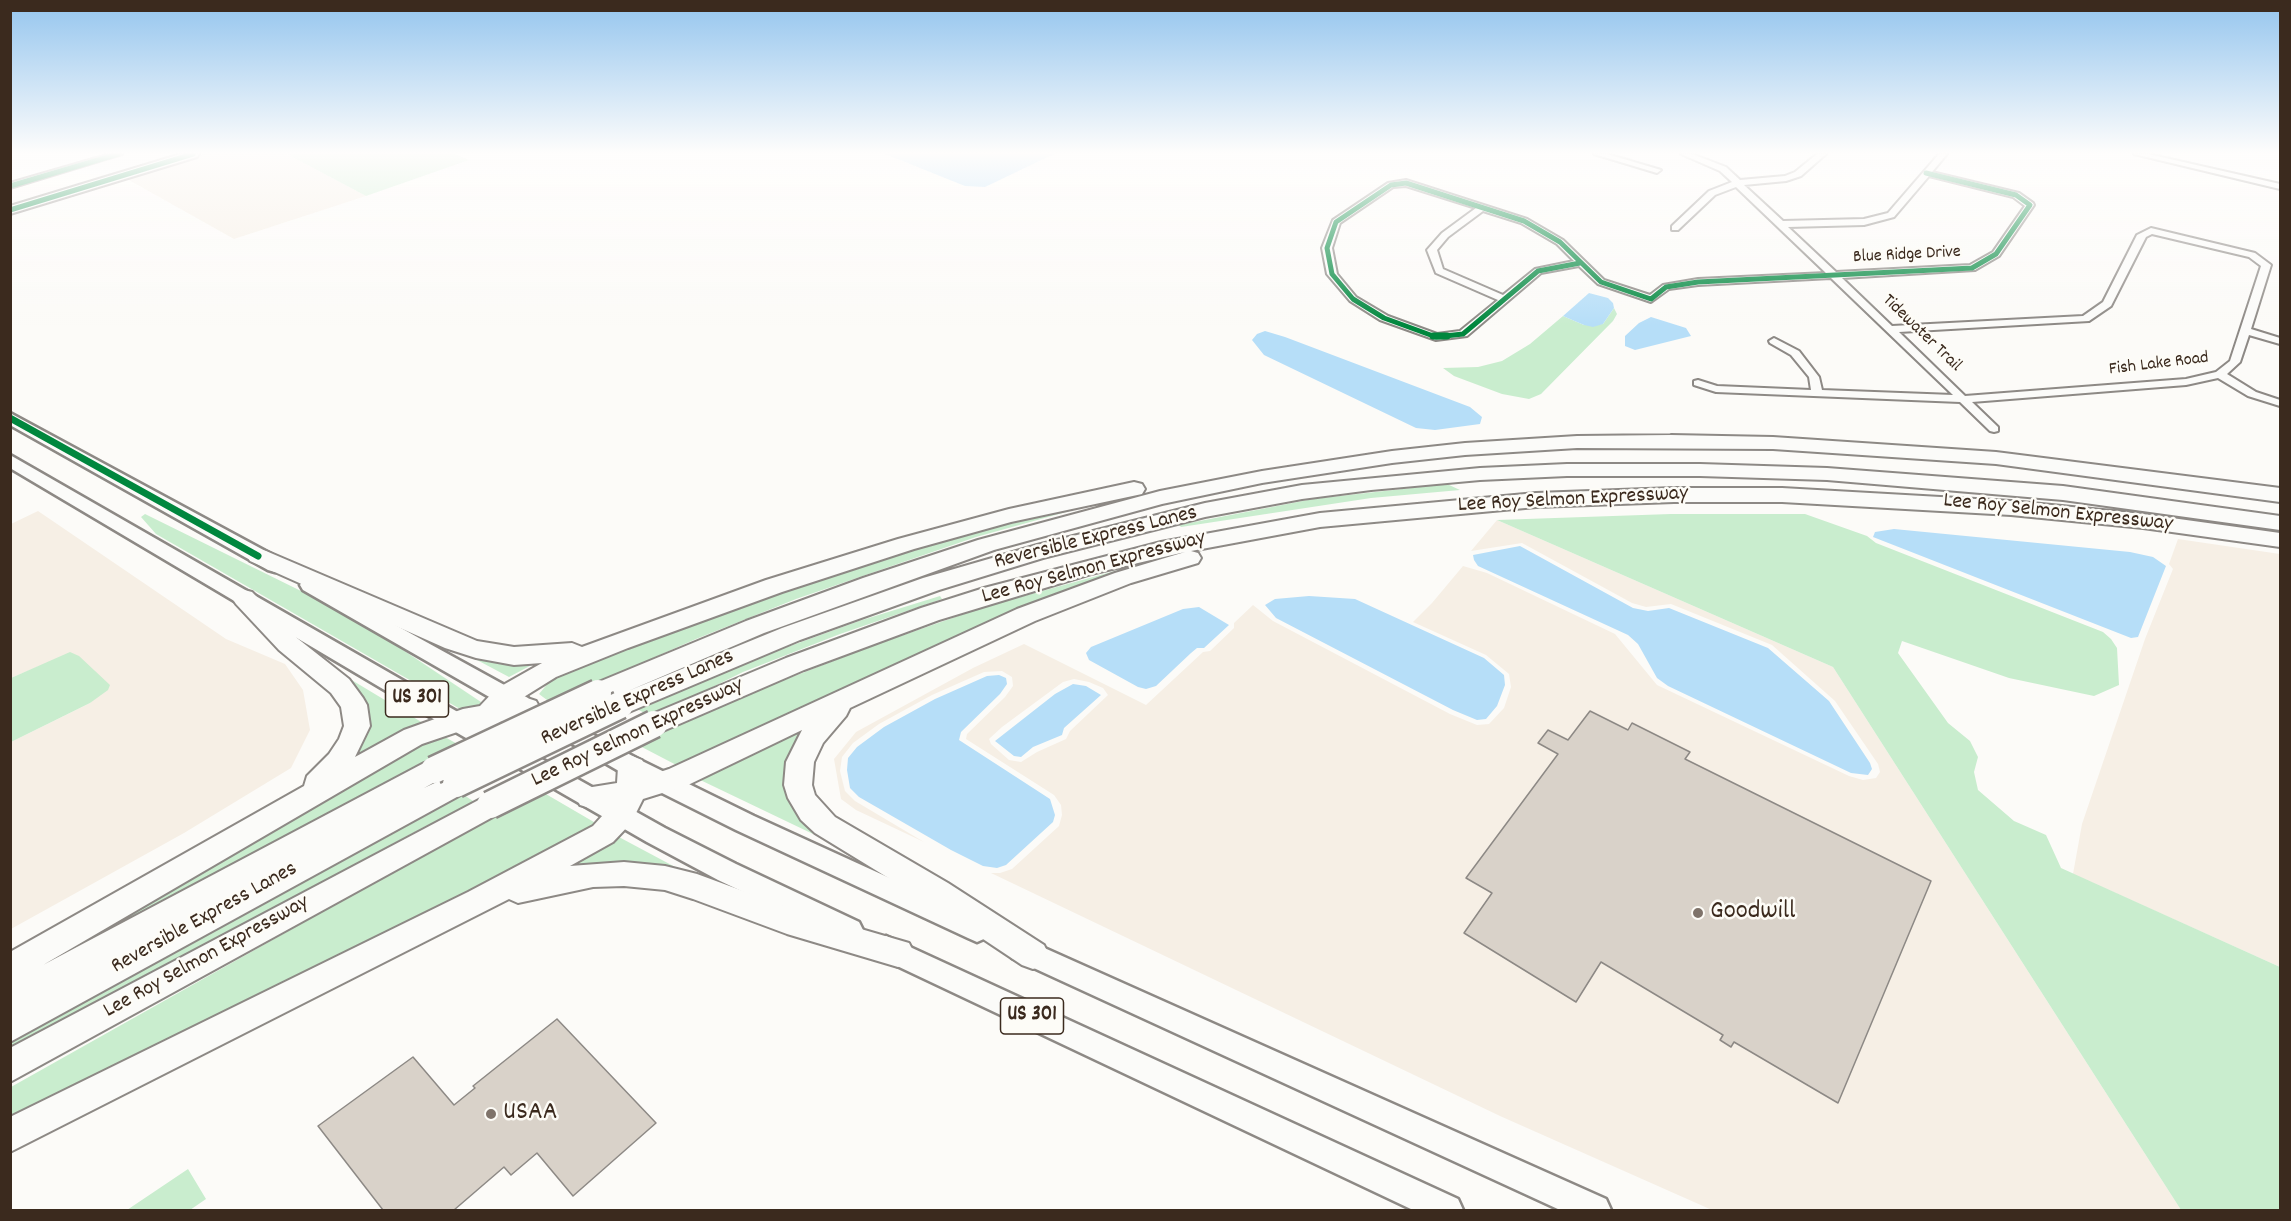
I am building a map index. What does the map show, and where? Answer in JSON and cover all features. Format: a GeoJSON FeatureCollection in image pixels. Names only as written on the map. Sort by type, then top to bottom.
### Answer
{"type":"FeatureCollection","features":[{"type":"Feature","properties":{"kind":"highway","name":"Lee Roy Selmon Expressway"},"geometry":{"type":"LineString","coordinates":[[609,699],[765,624],[871,584],[986,545],[1160,498],[1298,482],[1392,457],[1612,441],[1784,444],[1996,458],[2280,495]]}},
{"type":"Feature","properties":{"kind":"highway"},"geometry":{"type":"LineString","coordinates":[[1472,470],[1619,458],[1785,458],[1913,464],[2230,488]]}},
{"type":"Feature","properties":{"kind":"highway","name":"Reversible Express Lanes"},"geometry":{"type":"LineString","coordinates":[[10,1027],[306,864],[445,777],[609,699],[967,572],[1298,482],[1472,470],[1657,469],[1862,476],[2063,493],[2280,522]]}},
{"type":"Feature","properties":{"kind":"highway"},"geometry":{"type":"LineString","coordinates":[[10,968],[413,736],[455,721],[501,713],[547,671],[619,642],[813,573],[906,544],[1009,516],[1190,479],[1238,472],[1298,482]]}},
{"type":"Feature","properties":{"kind":"highway","name":"Lee Roy Selmon Expressway"},"geometry":{"type":"LineString","coordinates":[[10,1066],[490,804],[654,724],[795,663],[930,614],[1088,567],[1206,540],[1300,522],[1358,517],[1480,500],[1729,494],[1900,500],[2101,516],[2280,540]]}},
{"type":"Feature","properties":{"kind":"highway"},"geometry":{"type":"LineString","coordinates":[[884,600],[951,587],[1118,545],[1213,526],[1352,505],[1480,500]]}},
{"type":"Feature","properties":{"kind":"highway"},"geometry":{"type":"LineString","coordinates":[[590,797],[663,783],[992,630],[1113,582],[1224,549],[1358,517]]}},
{"type":"Feature","properties":{"kind":"highway"},"geometry":{"type":"LineString","coordinates":[[258,556],[454,642],[489,652],[514,656],[553,655],[619,642]]}},
{"type":"Feature","properties":{"kind":"highway"},"geometry":{"type":"LineString","coordinates":[[244,598],[288,644],[340,686],[351,698],[357,712],[355,733],[344,755],[300,800]]}},
{"type":"Feature","properties":{"kind":"highway"},"geometry":{"type":"LineString","coordinates":[[849,698],[818,728],[803,753],[798,769],[798,785],[810,812],[825,825],[937,892],[1033,955]]}},
{"type":"Feature","properties":{"kind":"highway"},"geometry":{"type":"LineString","coordinates":[[10,999],[445,777]]}},
{"type":"Feature","properties":{"kind":"highway"},"geometry":{"type":"LineString","coordinates":[[10,1135],[478,901],[603,834],[628,791]]}},
{"type":"Feature","properties":{"kind":"highway"},"geometry":{"type":"LineString","coordinates":[[478,901],[568,878],[609,874],[652,876],[678,881],[787,921],[898,953]]}},
{"type":"Feature","properties":{"kind":"main road","name":"US 301"},"geometry":{"type":"LineString","coordinates":[[13,420],[258,556],[501,713],[628,791],[727,872],[1447,1210]]}},
{"type":"Feature","properties":{"kind":"main road","name":"US 301"},"geometry":{"type":"LineString","coordinates":[[12,463],[455,721]]}},
{"type":"Feature","properties":{"kind":"main road","name":"US 301"},"geometry":{"type":"LineString","coordinates":[[501,713],[590,797]]}},
{"type":"Feature","properties":{"kind":"main road","name":"US 301"},"geometry":{"type":"LineString","coordinates":[[663,783],[789,844],[1594,1210]]}},
{"type":"Feature","properties":{"kind":"street"},"geometry":{"type":"LineString","coordinates":[[1352,211],[1336,222],[1327,248],[1332,274],[1353,299],[1384,318],[1436,337],[1463,334],[1538,272],[1580,263]]}},
{"type":"Feature","properties":{"kind":"street"},"geometry":{"type":"LineString","coordinates":[[1478,211],[1445,235],[1432,250],[1439,271],[1504,299]]}},
{"type":"Feature","properties":{"kind":"street"},"geometry":{"type":"LineString","coordinates":[[1495,211],[1524,221],[1560,242],[1580,263]]}},
{"type":"Feature","properties":{"kind":"street"},"geometry":{"type":"LineString","coordinates":[[1675,228],[1693,211]]}},
{"type":"Feature","properties":{"kind":"street","name":"Tidewater Trail"},"geometry":{"type":"LineString","coordinates":[[1769,211],[1994,429]]}},
{"type":"Feature","properties":{"kind":"street"},"geometry":{"type":"LineString","coordinates":[[1783,224],[1864,222],[1891,215],[1894,211]]}},
{"type":"Feature","properties":{"kind":"street","name":"Blue Ridge Drive"},"geometry":{"type":"LineString","coordinates":[[1580,263],[1601,282],[1651,299],[1666,287],[1698,282],[1972,268],[1996,254],[2026,211]]}},
{"type":"Feature","properties":{"kind":"street","name":"Fish Lake Road"},"geometry":{"type":"LineString","coordinates":[[1698,383],[1716,389],[1817,391],[1963,399],[2186,382],[2220,374],[2235,362],[2266,265],[2252,255],[2151,231],[2142,235],[2107,304],[2085,319],[1892,329]]}},
{"type":"Feature","properties":{"kind":"street"},"geometry":{"type":"LineString","coordinates":[[2245,331],[2280,341]]}},
{"type":"Feature","properties":{"kind":"street"},"geometry":{"type":"LineString","coordinates":[[1774,341],[1795,353],[1814,377],[1817,391]]}},
{"type":"Feature","properties":{"kind":"street"},"geometry":{"type":"LineString","coordinates":[[2220,374],[2252,394],[2280,403]]}},
{"type":"Feature","properties":{"kind":"shaded area"},"geometry":{"type":"Polygon","coordinates":[[[184,211],[320,211],[234,239],[184,211]]]}},
{"type":"Feature","properties":{"kind":"shaded area"},"geometry":{"type":"Polygon","coordinates":[[[38,511],[226,639],[285,664],[303,690],[310,730],[291,768],[184,833],[11,929],[11,742],[90,703],[109,685],[70,653],[11,678],[11,524],[38,511]]]}},
{"type":"Feature","properties":{"kind":"shaded area"},"geometry":{"type":"Polygon","coordinates":[[[1497,520],[1833,667],[2181,1210],[1712,1210],[1500,1116],[991,873],[1012,869],[1059,826],[1062,815],[1061,805],[1054,795],[966,739],[967,734],[1005,697],[1013,686],[1012,677],[1002,671],[984,672],[932,695],[879,724],[853,743],[842,757],[840,771],[845,791],[855,801],[924,842],[856,810],[841,799],[834,759],[856,732],[973,668],[1024,644],[1146,705],[1203,652],[1210,651],[1234,628],[1234,623],[1253,605],[1273,621],[1450,714],[1477,725],[1489,724],[1504,708],[1511,687],[1509,674],[1486,655],[1413,622],[1463,566],[1487,573],[1615,634],[1657,685],[1849,776],[1863,780],[1876,778],[1880,772],[1878,764],[1835,701],[1772,645],[1671,604],[1646,607],[1632,603],[1522,543],[1471,551],[1497,520]],[[1074,679],[1063,682],[1002,727],[989,739],[991,744],[1009,760],[1021,762],[1066,739],[1070,731],[1108,695],[1103,688],[1074,679]]]}},
{"type":"Feature","properties":{"kind":"shaded area"},"geometry":{"type":"Polygon","coordinates":[[[2178,539],[2280,554],[2280,967],[2073,874],[2082,824],[2145,639],[2173,569],[2169,564],[2178,539]]]}},
{"type":"Feature","properties":{"kind":"green space"},"geometry":{"type":"Polygon","coordinates":[[[1614,308],[1617,314],[1613,321],[1541,394],[1529,399],[1502,394],[1454,376],[1443,368],[1478,367],[1502,361],[1530,344],[1563,316],[1584,325],[1603,324],[1614,308]]]}},
{"type":"Feature","properties":{"kind":"green space"},"geometry":{"type":"Polygon","coordinates":[[[1447,484],[1460,490],[1371,498],[1181,527],[1179,525],[1313,499],[1447,484]]]}},
{"type":"Feature","properties":{"kind":"green space"},"geometry":{"type":"Polygon","coordinates":[[[1113,499],[976,537],[796,599],[696,639],[551,703],[539,694],[554,676],[833,569],[950,535],[1113,499]]]}},
{"type":"Feature","properties":{"kind":"green space"},"geometry":{"type":"Polygon","coordinates":[[[145,514],[301,591],[394,644],[481,702],[480,705],[460,709],[156,534],[141,517],[145,514]]]}},
{"type":"Feature","properties":{"kind":"green space"},"geometry":{"type":"Polygon","coordinates":[[[1671,514],[1805,514],[1867,536],[1876,543],[2103,632],[2111,639],[2117,648],[2119,685],[2094,696],[2009,678],[1902,641],[1898,653],[1948,723],[1970,741],[1978,757],[1974,772],[1978,790],[2014,821],[2046,835],[2061,868],[2280,967],[2280,1210],[2181,1210],[1833,667],[1497,520],[1671,514]]]}},
{"type":"Feature","properties":{"kind":"green space"},"geometry":{"type":"Polygon","coordinates":[[[1133,566],[1137,570],[684,769],[636,744],[756,691],[869,647],[984,607],[1133,566]]]}},
{"type":"Feature","properties":{"kind":"green space"},"geometry":{"type":"Polygon","coordinates":[[[940,596],[942,599],[840,634],[743,672],[652,717],[637,709],[768,654],[859,621],[940,596]]]}},
{"type":"Feature","properties":{"kind":"green space"},"geometry":{"type":"Polygon","coordinates":[[[70,652],[79,656],[110,685],[108,690],[90,703],[11,742],[11,678],[70,652]]]}},
{"type":"Feature","properties":{"kind":"green space"},"geometry":{"type":"Polygon","coordinates":[[[484,655],[541,660],[509,677],[477,660],[484,655]]]}},
{"type":"Feature","properties":{"kind":"green space"},"geometry":{"type":"Polygon","coordinates":[[[345,676],[423,723],[342,768],[348,760],[345,676]]]}},
{"type":"Feature","properties":{"kind":"green space"},"geometry":{"type":"Polygon","coordinates":[[[811,719],[797,751],[820,828],[813,834],[694,777],[811,719]]]}},
{"type":"Feature","properties":{"kind":"green space"},"geometry":{"type":"Polygon","coordinates":[[[434,731],[461,746],[331,811],[11,984],[434,731]]]}},
{"type":"Feature","properties":{"kind":"green space"},"geometry":{"type":"Polygon","coordinates":[[[539,790],[599,825],[11,1130],[11,1087],[539,790]]]}},
{"type":"Feature","properties":{"kind":"green space"},"geometry":{"type":"Polygon","coordinates":[[[461,793],[476,803],[422,828],[11,1049],[11,1042],[354,850],[461,793]]]}},
{"type":"Feature","properties":{"kind":"green space"},"geometry":{"type":"Polygon","coordinates":[[[617,836],[692,876],[553,869],[617,836]]]}},
{"type":"Feature","properties":{"kind":"green space"},"geometry":{"type":"Polygon","coordinates":[[[188,1169],[206,1199],[190,1210],[127,1210],[188,1169]]]}},
{"type":"Feature","properties":{"kind":"water"},"geometry":{"type":"Polygon","coordinates":[[[1589,293],[1608,298],[1613,303],[1614,308],[1603,324],[1593,327],[1563,316],[1589,293]]]}},
{"type":"Feature","properties":{"kind":"water"},"geometry":{"type":"Polygon","coordinates":[[[1651,317],[1686,328],[1691,336],[1635,350],[1625,346],[1625,336],[1639,323],[1651,317]]]}},
{"type":"Feature","properties":{"kind":"water"},"geometry":{"type":"Polygon","coordinates":[[[1265,331],[1470,407],[1482,417],[1480,424],[1435,430],[1416,428],[1264,355],[1252,340],[1257,334],[1265,331]]]}},
{"type":"Feature","properties":{"kind":"water"},"geometry":{"type":"Polygon","coordinates":[[[1894,529],[2130,552],[2153,557],[2166,566],[2138,637],[2131,638],[1873,537],[1875,532],[1894,529]]]}},
{"type":"Feature","properties":{"kind":"water"},"geometry":{"type":"Polygon","coordinates":[[[1520,546],[1633,608],[1648,611],[1669,608],[1768,648],[1829,701],[1872,769],[1868,775],[1851,773],[1668,686],[1657,678],[1638,644],[1628,635],[1478,566],[1474,560],[1473,555],[1520,546]]]}},
{"type":"Feature","properties":{"kind":"water"},"geometry":{"type":"Polygon","coordinates":[[[1309,596],[1355,599],[1484,658],[1504,675],[1505,685],[1497,706],[1486,719],[1477,720],[1453,710],[1276,618],[1265,605],[1275,599],[1309,596]]]}},
{"type":"Feature","properties":{"kind":"water"},"geometry":{"type":"Polygon","coordinates":[[[1199,607],[1229,625],[1204,648],[1197,648],[1191,653],[1156,686],[1146,689],[1138,687],[1089,660],[1086,653],[1091,647],[1183,609],[1199,607]]]}},
{"type":"Feature","properties":{"kind":"water"},"geometry":{"type":"Polygon","coordinates":[[[999,675],[1006,678],[1007,684],[1000,694],[961,732],[959,740],[1050,799],[1055,815],[1053,822],[1006,865],[997,868],[983,866],[951,850],[859,797],[850,788],[847,770],[848,758],[857,747],[884,727],[935,699],[987,676],[999,675]]]}},
{"type":"Feature","properties":{"kind":"water"},"geometry":{"type":"Polygon","coordinates":[[[1073,684],[1086,686],[1101,695],[1064,728],[1062,735],[1033,747],[1021,757],[1014,756],[995,741],[1055,694],[1073,684]]]}},
{"type":"Feature","properties":{"kind":"building","name":"Goodwill"},"geometry":{"type":"Polygon","coordinates":[[[1590,711],[1628,730],[1632,723],[1690,752],[1685,759],[1931,881],[1838,1103],[1734,1042],[1731,1047],[1720,1040],[1723,1035],[1601,962],[1576,1002],[1464,933],[1492,893],[1466,878],[1558,754],[1538,743],[1548,730],[1568,740],[1590,711]]]}},
{"type":"Feature","properties":{"kind":"building","name":"USAA"},"geometry":{"type":"Polygon","coordinates":[[[557,1019],[656,1123],[573,1196],[537,1153],[511,1175],[504,1167],[454,1210],[383,1210],[318,1126],[413,1057],[454,1105],[475,1088],[473,1086],[557,1019]]]}},
{"type":"Feature","properties":{"kind":"cycle path"},"geometry":{"type":"LineString","coordinates":[[1352,211],[1336,222],[1327,248],[1332,274],[1353,299],[1384,318],[1436,337],[1463,334],[1538,271],[1580,263]]}},
{"type":"Feature","properties":{"kind":"cycle path"},"geometry":{"type":"LineString","coordinates":[[1493,211],[1524,221],[1560,242],[1601,282],[1651,299],[1666,287],[1698,282],[1972,268],[1996,254],[2026,211]]}},
{"type":"Feature","properties":{"kind":"cycle path"},"geometry":{"type":"LineString","coordinates":[[10,418],[258,556]]}},
{"type":"Feature","properties":{"kind":"place","name":"Goodwill"},"geometry":{"type":"Point","coordinates":[1698,913]}},
{"type":"Feature","properties":{"kind":"place","name":"USAA"},"geometry":{"type":"Point","coordinates":[491,1114]}}]}
